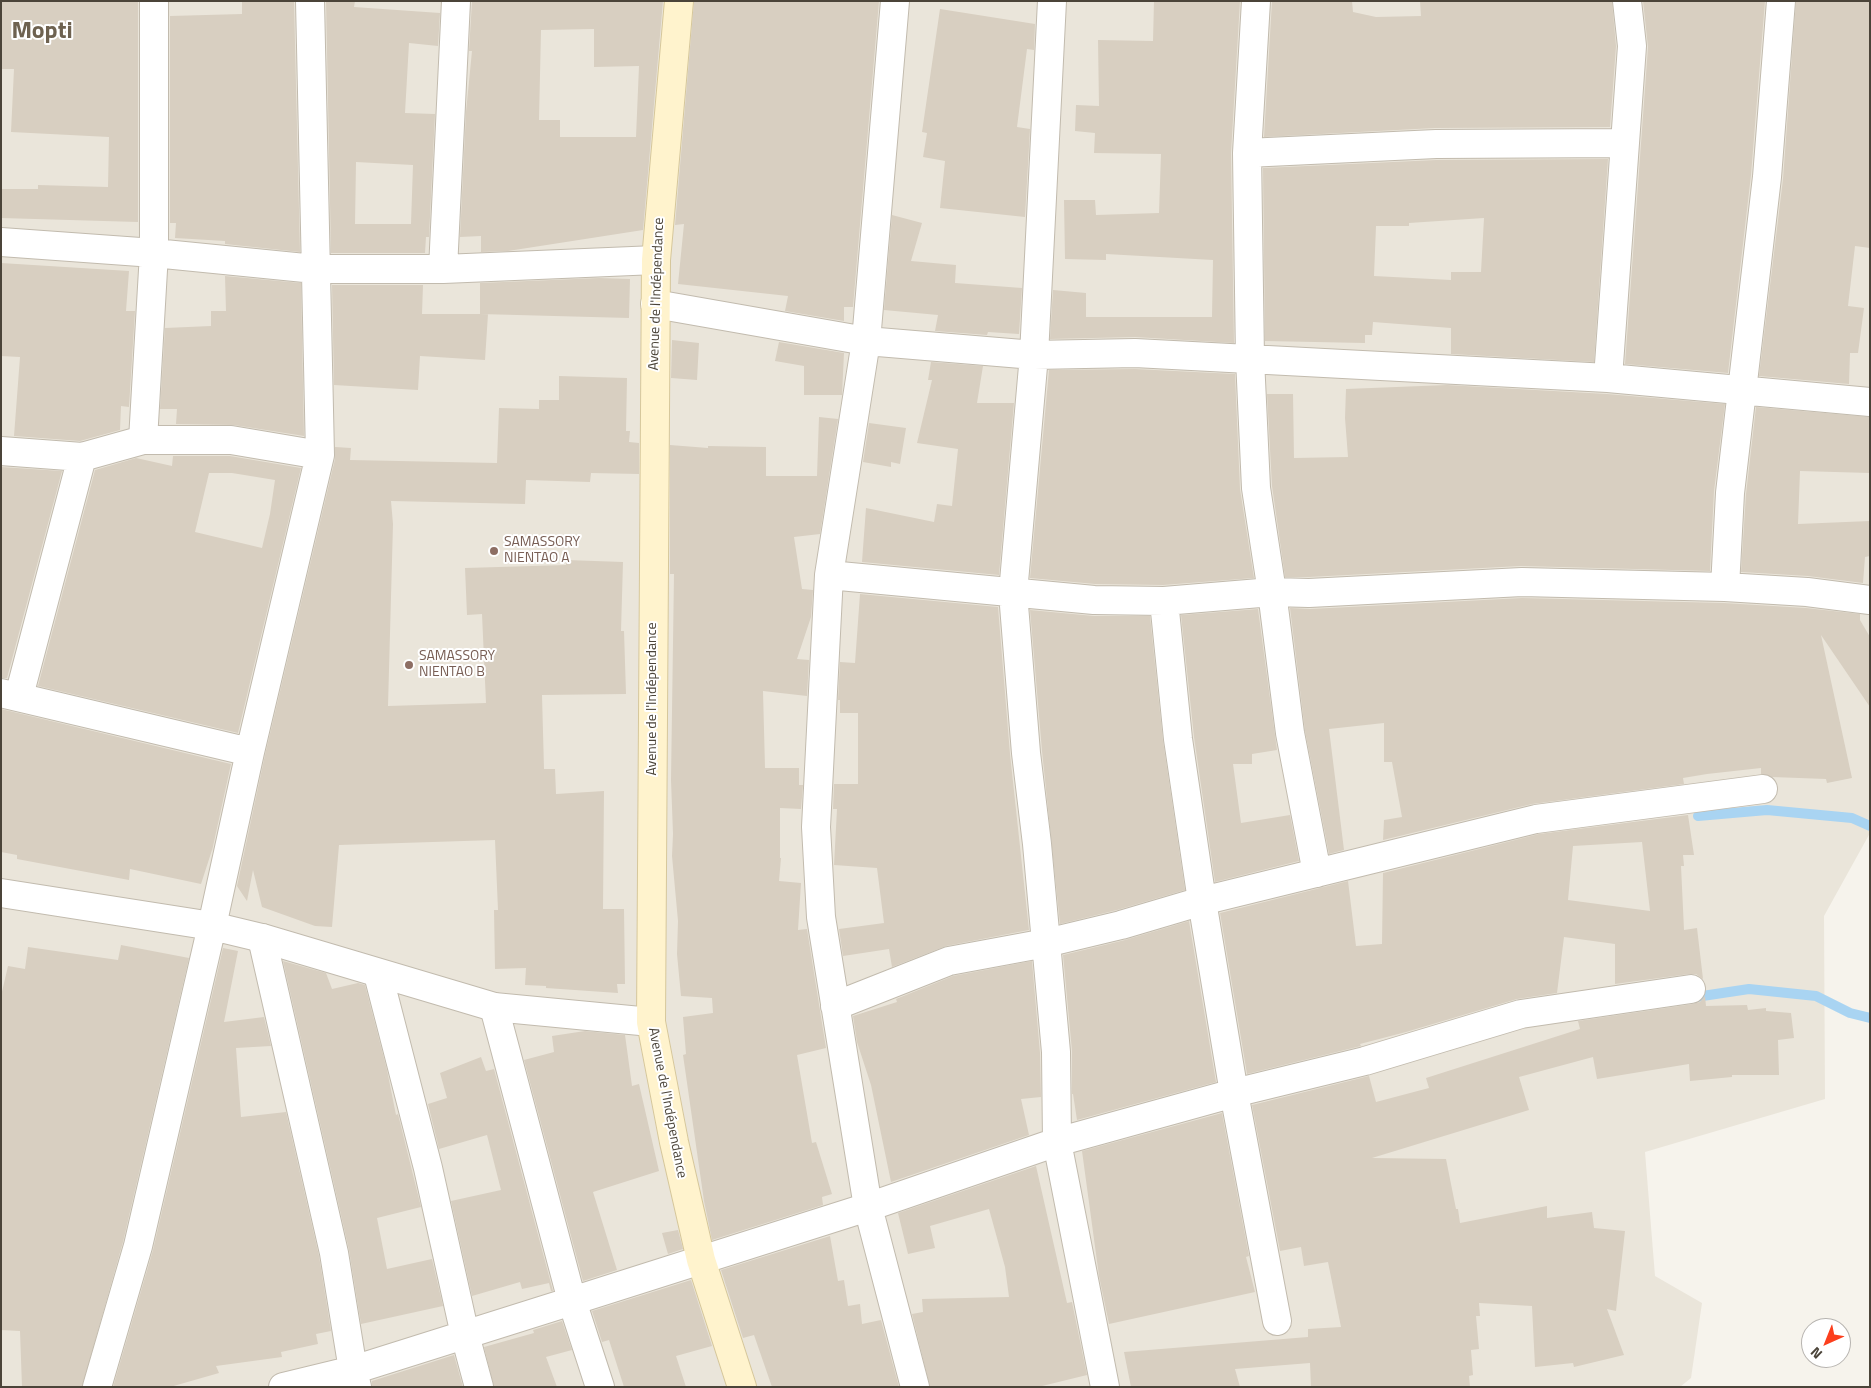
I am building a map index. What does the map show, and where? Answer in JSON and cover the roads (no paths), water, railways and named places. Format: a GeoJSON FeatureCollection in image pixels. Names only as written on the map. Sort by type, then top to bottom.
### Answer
{"type":"FeatureCollection","features":[{"type":"Feature","properties":{"kind":"main road","name":"Avenue de l'Indépendance"},"geometry":{"type":"LineString","coordinates":[[679,1],[656,260],[651,1022],[674,1142],[701,1260],[742,1387]]}},
{"type":"Feature","properties":{"kind":"street"},"geometry":{"type":"LineString","coordinates":[[143,440],[154,253],[154,1]]}},
{"type":"Feature","properties":{"kind":"street"},"geometry":{"type":"LineString","coordinates":[[97,1387],[138,1246],[250,752],[320,455],[310,1]]}},
{"type":"Feature","properties":{"kind":"street"},"geometry":{"type":"LineString","coordinates":[[443,269],[456,1]]}},
{"type":"Feature","properties":{"kind":"street"},"geometry":{"type":"LineString","coordinates":[[895,1],[866,341],[829,575],[816,827],[821,917],[868,1207],[916,1387]]}},
{"type":"Feature","properties":{"kind":"street"},"geometry":{"type":"LineString","coordinates":[[1052,1],[1034,355],[1013,593],[1026,753],[1037,844],[1056,1052],[1056,1142],[1105,1387]]}},
{"type":"Feature","properties":{"kind":"street"},"geometry":{"type":"LineString","coordinates":[[1256,1],[1247,153],[1250,359],[1256,488],[1272,592],[1290,733],[1317,873]]}},
{"type":"Feature","properties":{"kind":"street"},"geometry":{"type":"LineString","coordinates":[[1608,378],[1632,46],[1627,1]]}},
{"type":"Feature","properties":{"kind":"street"},"geometry":{"type":"LineString","coordinates":[[1725,586],[1730,493],[1767,177],[1781,1]]}},
{"type":"Feature","properties":{"kind":"street"},"geometry":{"type":"LineString","coordinates":[[1247,153],[1436,144],[1624,143]]}},
{"type":"Feature","properties":{"kind":"street"},"geometry":{"type":"LineString","coordinates":[[1,242],[154,253],[316,269],[443,269],[656,260]]}},
{"type":"Feature","properties":{"kind":"street"},"geometry":{"type":"LineString","coordinates":[[655,304],[866,341],[1034,355],[1135,353],[1608,378],[1870,402]]}},
{"type":"Feature","properties":{"kind":"street"},"geometry":{"type":"LineString","coordinates":[[1,450],[82,457],[143,440],[232,440],[320,455]]}},
{"type":"Feature","properties":{"kind":"street"},"geometry":{"type":"LineString","coordinates":[[82,457],[10,695],[250,752]]}},
{"type":"Feature","properties":{"kind":"street"},"geometry":{"type":"LineString","coordinates":[[829,575],[1094,600],[1164,601],[1272,592],[1309,593],[1522,582],[1725,586],[1808,592],[1870,600]]}},
{"type":"Feature","properties":{"kind":"street"},"geometry":{"type":"LineString","coordinates":[[1164,601],[1178,739],[1202,901],[1234,1093],[1277,1321]]}},
{"type":"Feature","properties":{"kind":"street"},"geometry":{"type":"LineString","coordinates":[[835,1006],[949,961],[1046,943],[1121,926],[1202,901],[1536,819],[1763,789]]}},
{"type":"Feature","properties":{"kind":"street"},"geometry":{"type":"LineString","coordinates":[[1,893],[212,926],[262,938],[494,1007],[651,1022]]}},
{"type":"Feature","properties":{"kind":"street"},"geometry":{"type":"LineString","coordinates":[[262,938],[334,1253],[355,1378]]}},
{"type":"Feature","properties":{"kind":"street"},"geometry":{"type":"LineString","coordinates":[[378,974],[428,1168],[464,1335],[479,1387]]}},
{"type":"Feature","properties":{"kind":"street"},"geometry":{"type":"LineString","coordinates":[[283,1387],[355,1378],[464,1335],[868,1207],[1056,1142],[1234,1093],[1365,1061],[1521,1014],[1691,989]]}},
{"type":"Feature","properties":{"kind":"street"},"geometry":{"type":"LineString","coordinates":[[494,1007],[572,1301],[600,1387]]}},
{"type":"Feature","properties":{"kind":"waterway"},"geometry":{"type":"LineString","coordinates":[[1698,816],[1767,810],[1852,818],[1870,826]]}},
{"type":"Feature","properties":{"kind":"waterway"},"geometry":{"type":"LineString","coordinates":[[1689,998],[1749,989],[1816,996],[1850,1013],[1870,1018]]}},
{"type":"Feature","properties":{"kind":"place","name":"SAMASSORY NIENTAO A"},"geometry":{"type":"Point","coordinates":[494,551]}},
{"type":"Feature","properties":{"kind":"place","name":"SAMASSORY NIENTAO B"},"geometry":{"type":"Point","coordinates":[409,665]}},
{"type":"Feature","properties":{"kind":"district","name":"Mopti"},"geometry":{"type":"Point","coordinates":[42,32]}}]}
